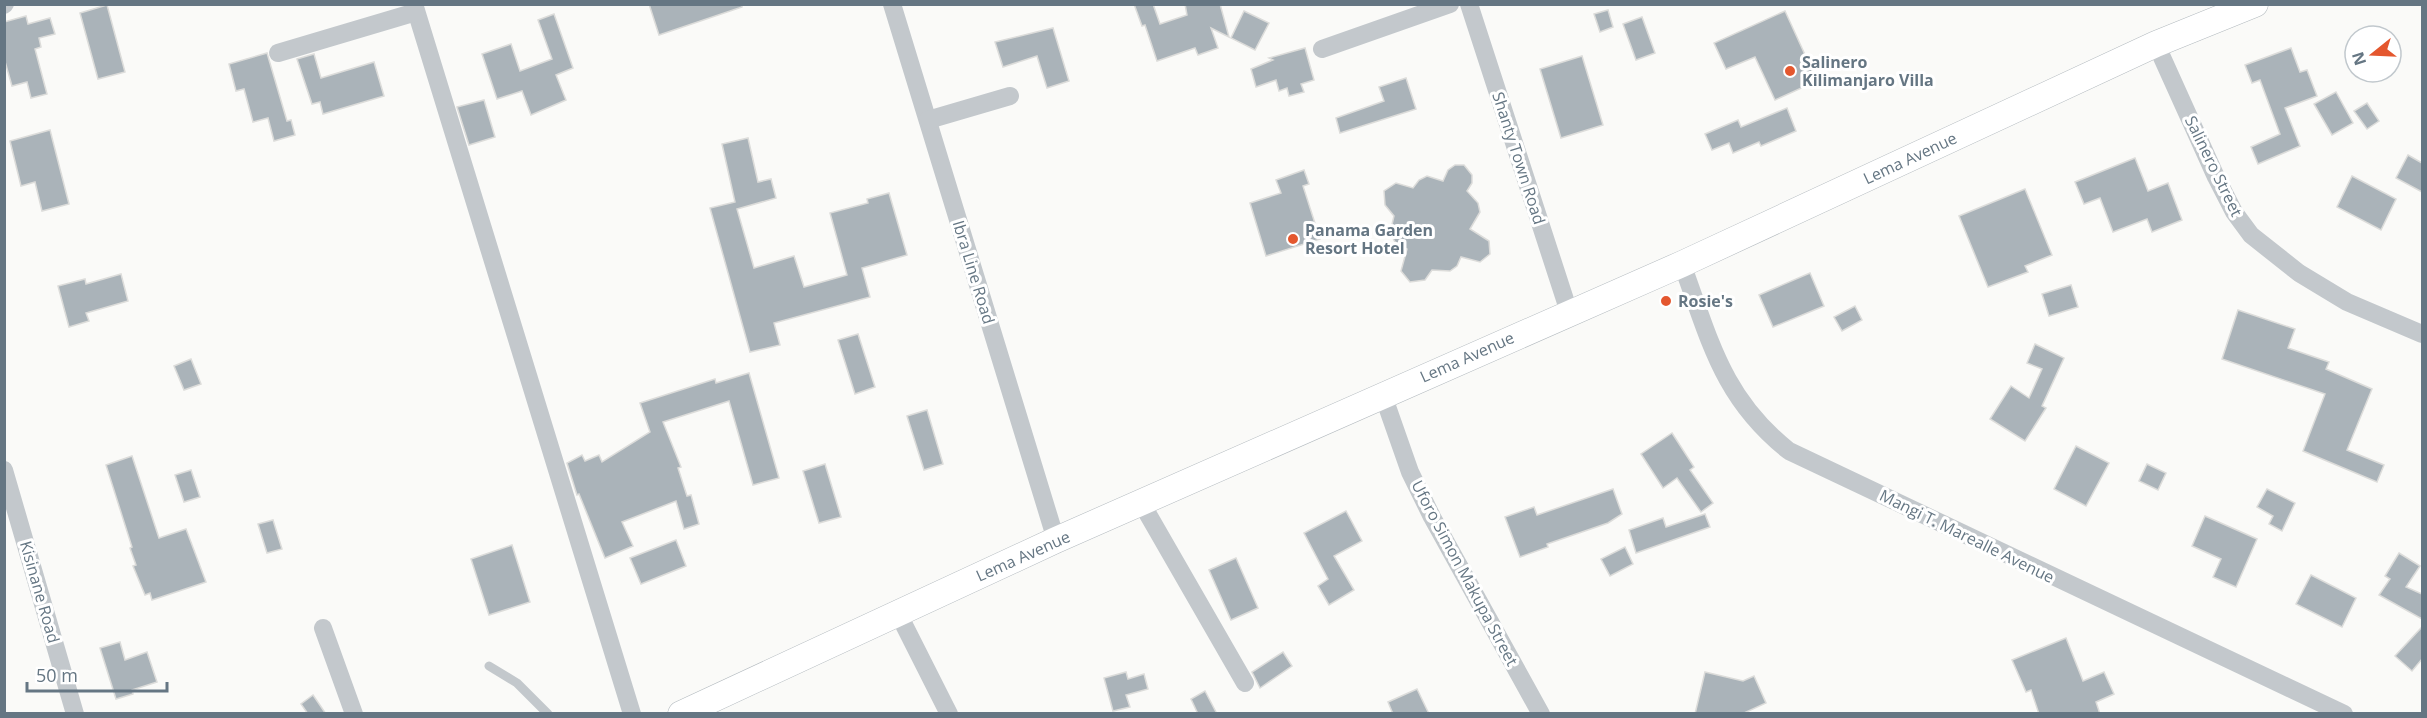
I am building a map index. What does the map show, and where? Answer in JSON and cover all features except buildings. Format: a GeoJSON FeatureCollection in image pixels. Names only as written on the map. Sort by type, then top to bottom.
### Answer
{"type":"FeatureCollection","features":[{"type":"Feature","properties":{"kind":"main road","name":"Lema Avenue"},"geometry":{"type":"LineString","coordinates":[[689,712],[1056,540],[1682,264],[2156,44],[2246,6]]}},
{"type":"Feature","properties":{"kind":"street","name":"Ibra Line Road"},"geometry":{"type":"LineString","coordinates":[[892,4],[1056,540]]}},
{"type":"Feature","properties":{"kind":"street"},"geometry":{"type":"LineString","coordinates":[[1322,49],[1450,4]]}},
{"type":"Feature","properties":{"kind":"street","name":"Shanty Town Road"},"geometry":{"type":"LineString","coordinates":[[1469,4],[1569,312]]}},
{"type":"Feature","properties":{"kind":"street"},"geometry":{"type":"LineString","coordinates":[[278,53],[415,8],[632,714]]}},
{"type":"Feature","properties":{"kind":"street","name":"Salinero Street"},"geometry":{"type":"LineString","coordinates":[[2156,44],[2216,177],[2234,212],[2252,235],[2299,273],[2347,302],[2422,334]]}},
{"type":"Feature","properties":{"kind":"street"},"geometry":{"type":"LineString","coordinates":[[928,120],[1011,96]]}},
{"type":"Feature","properties":{"kind":"street","name":"Mangi T. Marealle Avenue"},"geometry":{"type":"LineString","coordinates":[[1682,264],[1719,364],[1735,395],[1771,436],[1789,451],[2344,714]]}},
{"type":"Feature","properties":{"kind":"street","name":"Uforo Simon Makupa Street"},"geometry":{"type":"LineString","coordinates":[[1383,395],[1410,472],[1432,517],[1541,714]]}},
{"type":"Feature","properties":{"kind":"street","name":"Kisinane Road"},"geometry":{"type":"LineString","coordinates":[[4,470],[75,714]]}},
{"type":"Feature","properties":{"kind":"street"},"geometry":{"type":"LineString","coordinates":[[1142,504],[1245,683]]}},
{"type":"Feature","properties":{"kind":"street"},"geometry":{"type":"LineString","coordinates":[[898,613],[949,714]]}},
{"type":"Feature","properties":{"kind":"street"},"geometry":{"type":"LineString","coordinates":[[323,628],[354,714]]}},
{"type":"Feature","properties":{"kind":"street"},"geometry":{"type":"LineString","coordinates":[[2307,714],[2323,704]]}},
{"type":"Feature","properties":{"kind":"lane"},"geometry":{"type":"LineString","coordinates":[[489,666],[517,683],[548,714]]}},
{"type":"Feature","properties":{"kind":"place","name":"Salinero Kilimanjaro Villa"},"geometry":{"type":"Point","coordinates":[1790,71]}},
{"type":"Feature","properties":{"kind":"place","name":"Panama Garden Resort Hotel"},"geometry":{"type":"Point","coordinates":[1293,239]}},
{"type":"Feature","properties":{"kind":"place","name":"Rosie's"},"geometry":{"type":"Point","coordinates":[1666,301]}}]}
